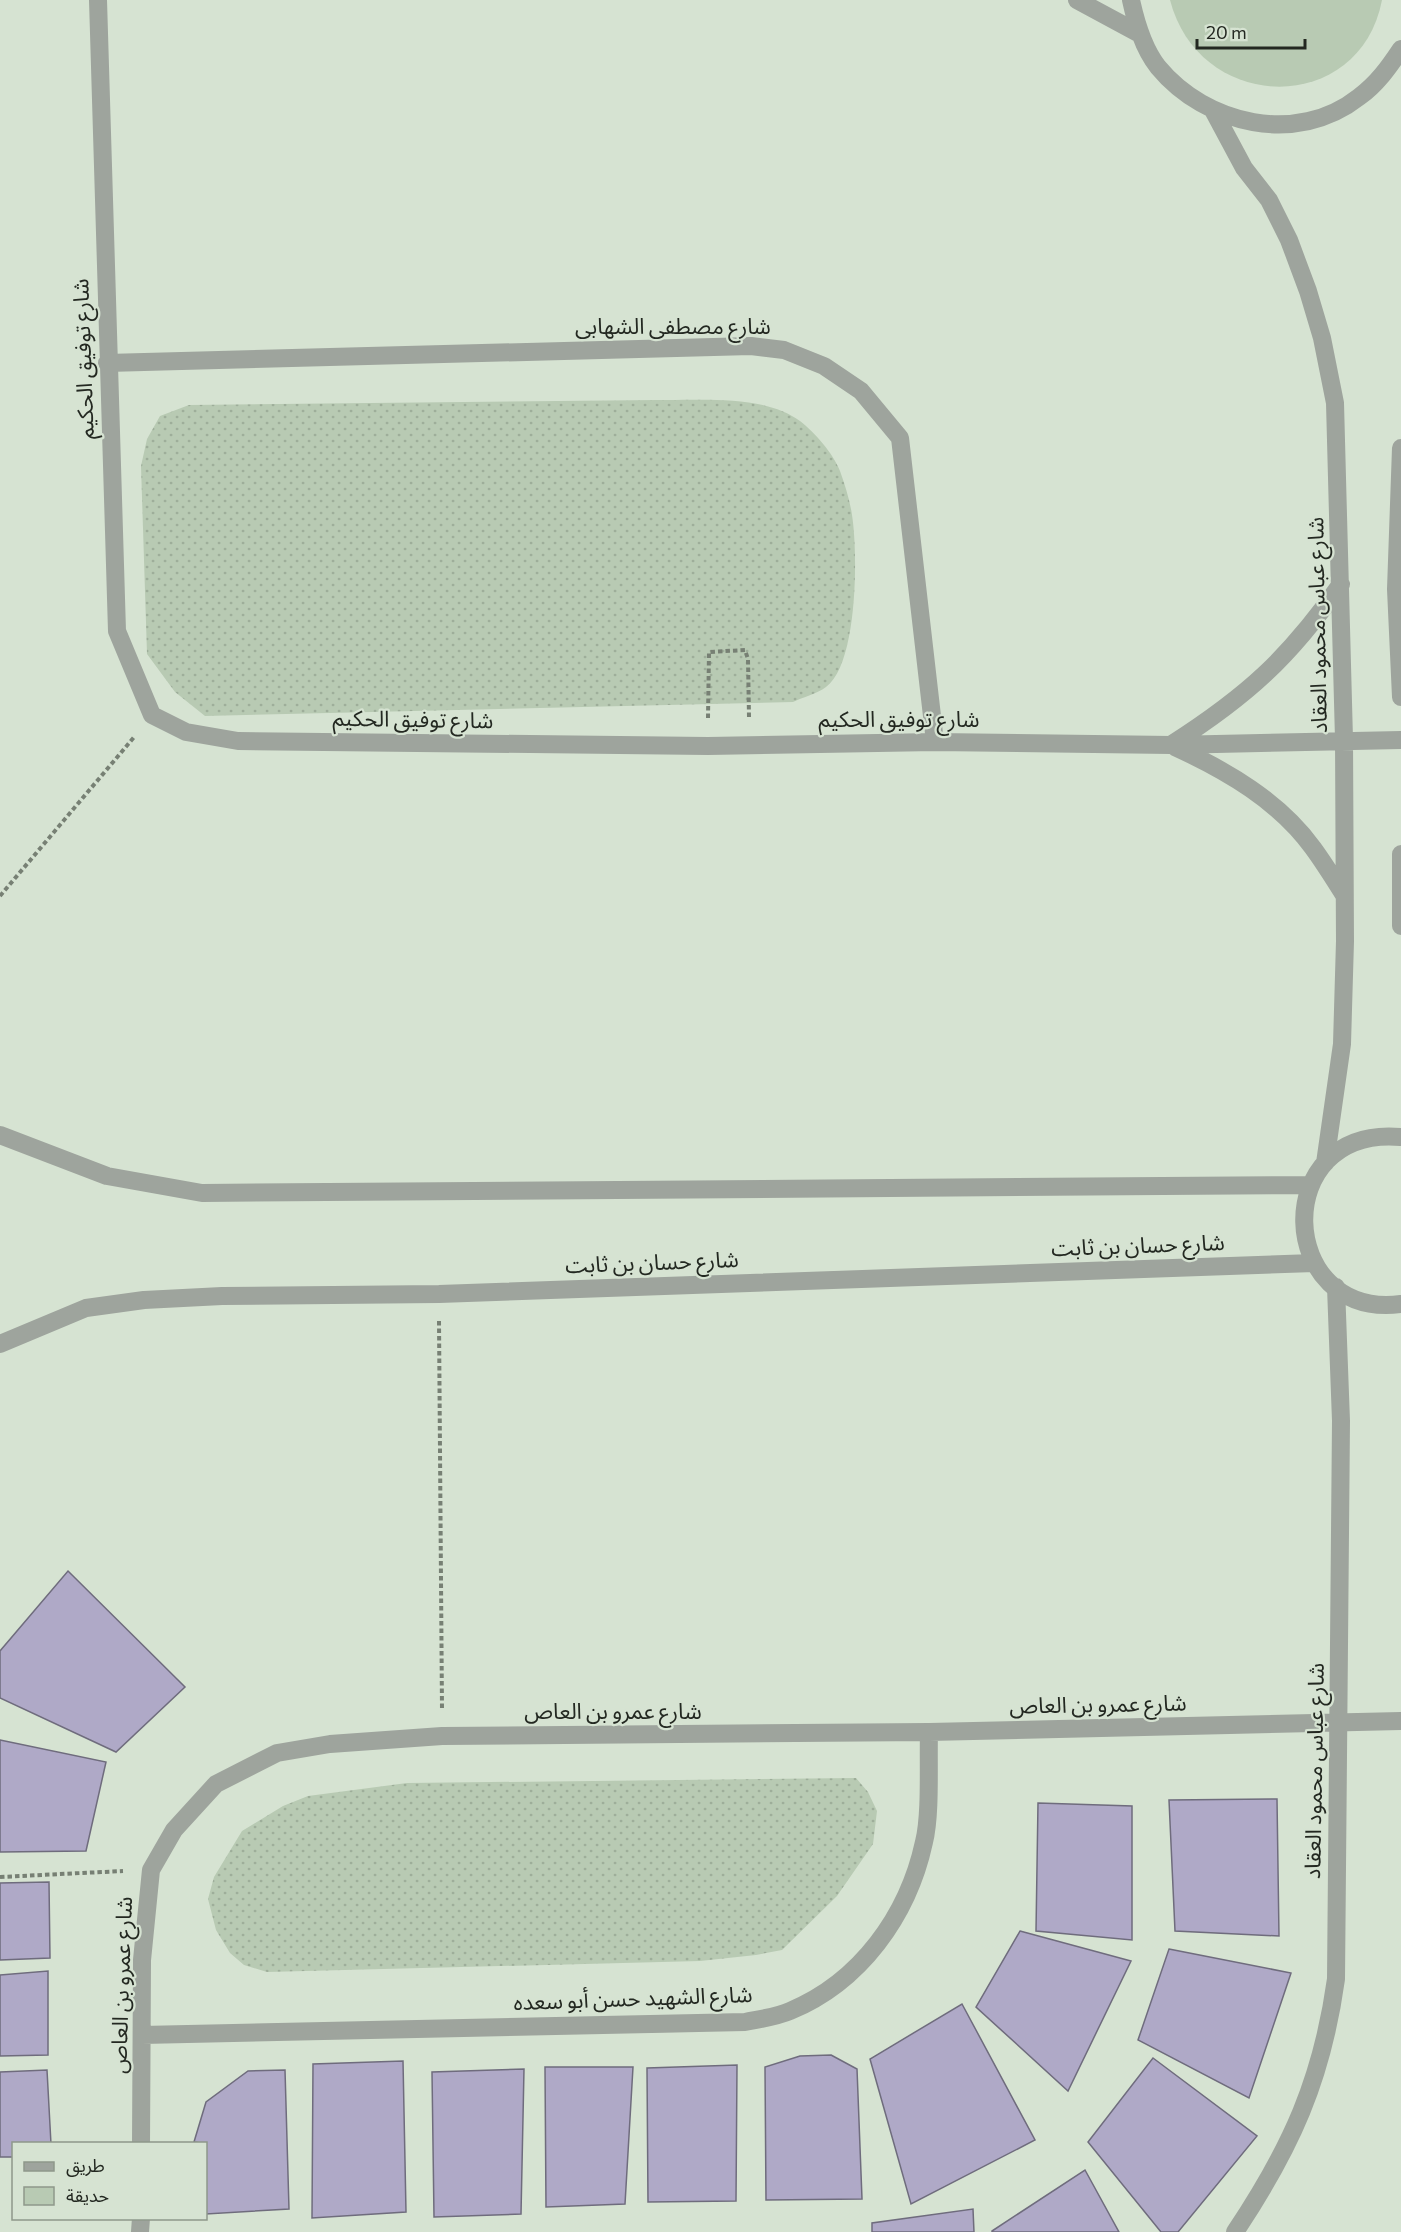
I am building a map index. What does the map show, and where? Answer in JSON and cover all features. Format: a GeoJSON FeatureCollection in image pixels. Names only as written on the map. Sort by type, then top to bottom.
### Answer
{"type":"FeatureCollection","features":[{"type":"Feature","properties":{"kind":"street","name":"شارع توفيق الحكيم"},"geometry":{"type":"LineString","coordinates":[[98,0],[107,363],[117,632],[152,715],[186,732],[238,741],[708,746],[935,742],[1171,746],[1401,740]]}},
{"type":"Feature","properties":{"kind":"street"},"geometry":{"type":"LineString","coordinates":[[1077,0],[1140,34]]}},
{"type":"Feature","properties":{"kind":"street"},"geometry":{"type":"LineString","coordinates":[[1131,0],[1140,34],[1157,66],[1183,92],[1214,112],[1250,123],[1288,124],[1325,116],[1358,98],[1386,73],[1401,49]]}},
{"type":"Feature","properties":{"kind":"street","name":"شارع عباس محمود العقاد"},"geometry":{"type":"LineString","coordinates":[[1214,112],[1244,168],[1269,200],[1289,240],[1322,338],[1335,403],[1344,740],[1344,895],[1342,1044],[1325,1162]]}},
{"type":"Feature","properties":{"kind":"street","name":"شارع مصطفى الشهابى"},"geometry":{"type":"LineString","coordinates":[[107,363],[751,346],[784,350],[824,366],[861,391],[900,438],[935,742]]}},
{"type":"Feature","properties":{"kind":"street"},"geometry":{"type":"LineString","coordinates":[[1401,448],[1399,592],[1401,697]]}},
{"type":"Feature","properties":{"kind":"street"},"geometry":{"type":"LineString","coordinates":[[1171,746],[1221,713],[1266,675],[1307,632],[1341,585]]}},
{"type":"Feature","properties":{"kind":"street"},"geometry":{"type":"LineString","coordinates":[[1171,746],[1224,770],[1271,804],[1312,846],[1344,895]]}},
{"type":"Feature","properties":{"kind":"street"},"geometry":{"type":"LineString","coordinates":[[1401,854],[1401,926]]}},
{"type":"Feature","properties":{"kind":"street"},"geometry":{"type":"LineString","coordinates":[[1401,1137],[1385,1135],[1363,1139],[1343,1148],[1325,1162],[1310,1185],[1303,1211],[1304,1238],[1314,1263],[1336,1287],[1355,1299],[1376,1304],[1401,1304]]}},
{"type":"Feature","properties":{"kind":"street"},"geometry":{"type":"LineString","coordinates":[[2,1138],[107,1176],[202,1193],[1310,1185]]}},
{"type":"Feature","properties":{"kind":"street","name":"شارع حسان بن ثابت"},"geometry":{"type":"LineString","coordinates":[[0,1344],[86,1308],[144,1300],[222,1296],[439,1294],[1314,1263]]}},
{"type":"Feature","properties":{"kind":"street","name":"شارع عباس محمود العقاد"},"geometry":{"type":"LineString","coordinates":[[1235,2232],[1272,2176],[1302,2114],[1316,2077],[1330,2022],[1336,1979],[1341,1402],[1336,1287]]}},
{"type":"Feature","properties":{"kind":"street","name":"شارع عمرو بن العاص"},"geometry":{"type":"LineString","coordinates":[[141,2142],[143,1937],[150,1870],[174,1830],[216,1784],[277,1753],[330,1744],[442,1736],[929,1732],[1401,1721]]}},
{"type":"Feature","properties":{"kind":"street","name":"شارع الشهيد حسن أبو سعده"},"geometry":{"type":"LineString","coordinates":[[142,2035],[745,2022],[788,2012],[827,1992],[860,1963],[889,1930],[910,1886],[925,1841],[929,1732]]}},
{"type":"Feature","properties":{"kind":"path"},"geometry":{"type":"LineString","coordinates":[[708,746],[709,652],[745,650],[748,654],[749,745]]}},
{"type":"Feature","properties":{"kind":"path"},"geometry":{"type":"LineString","coordinates":[[0,896],[152,715]]}},
{"type":"Feature","properties":{"kind":"path"},"geometry":{"type":"LineString","coordinates":[[439,1294],[442,1736]]}},
{"type":"Feature","properties":{"kind":"path"},"geometry":{"type":"LineString","coordinates":[[0,1877],[150,1870]]}},
{"type":"Feature","properties":{"kind":"green space"},"geometry":{"type":"Polygon","coordinates":[[[1170,0],[1382,0],[1368,38],[1344,65],[1313,81],[1279,87],[1244,81],[1213,65],[1187,38],[1170,0]]]}},
{"type":"Feature","properties":{"kind":"green space"},"geometry":{"type":"Polygon","coordinates":[[[731,401],[769,406],[785,412],[812,431],[837,464],[850,504],[854,532],[853,606],[850,632],[837,675],[826,687],[814,694],[793,702],[205,716],[175,692],[147,654],[141,466],[147,439],[160,416],[189,405],[731,401]]]}},
{"type":"Feature","properties":{"kind":"green space"},"geometry":{"type":"Polygon","coordinates":[[[856,1778],[868,1792],[877,1811],[873,1844],[837,1896],[782,1950],[756,1955],[700,1961],[267,1972],[244,1965],[230,1953],[216,1930],[208,1899],[214,1877],[242,1831],[283,1806],[308,1796],[407,1783],[856,1778]]]}},
{"type":"Feature","properties":{"kind":"building"},"geometry":{"type":"Polygon","coordinates":[[[68,1571],[185,1687],[116,1752],[0,1698],[0,1651],[68,1571]]]}},
{"type":"Feature","properties":{"kind":"building"},"geometry":{"type":"Polygon","coordinates":[[[0,1740],[106,1762],[86,1851],[0,1852],[0,1740]]]}},
{"type":"Feature","properties":{"kind":"building"},"geometry":{"type":"Polygon","coordinates":[[[1277,1799],[1279,1936],[1175,1931],[1169,1800],[1277,1799]]]}},
{"type":"Feature","properties":{"kind":"building"},"geometry":{"type":"Polygon","coordinates":[[[1038,1803],[1132,1806],[1132,1940],[1036,1931],[1038,1803]]]}},
{"type":"Feature","properties":{"kind":"building"},"geometry":{"type":"Polygon","coordinates":[[[49,1882],[50,1958],[0,1960],[0,1883],[49,1882]]]}},
{"type":"Feature","properties":{"kind":"building"},"geometry":{"type":"Polygon","coordinates":[[[1020,1931],[1131,1961],[1068,2091],[976,2007],[1020,1931]]]}},
{"type":"Feature","properties":{"kind":"building"},"geometry":{"type":"Polygon","coordinates":[[[1169,1949],[1291,1973],[1249,2098],[1138,2040],[1169,1949]]]}},
{"type":"Feature","properties":{"kind":"building"},"geometry":{"type":"Polygon","coordinates":[[[48,1971],[48,2055],[0,2056],[0,1975],[48,1971]]]}},
{"type":"Feature","properties":{"kind":"building"},"geometry":{"type":"Polygon","coordinates":[[[962,2004],[1035,2140],[911,2204],[870,2059],[962,2004]]]}},
{"type":"Feature","properties":{"kind":"building"},"geometry":{"type":"Polygon","coordinates":[[[831,2055],[857,2069],[862,2199],[766,2200],[765,2067],[800,2056],[831,2055]]]}},
{"type":"Feature","properties":{"kind":"building"},"geometry":{"type":"Polygon","coordinates":[[[1153,2058],[1257,2136],[1178,2232],[1161,2232],[1088,2142],[1153,2058]]]}},
{"type":"Feature","properties":{"kind":"building"},"geometry":{"type":"Polygon","coordinates":[[[403,2061],[406,2212],[312,2218],[313,2064],[403,2061]]]}},
{"type":"Feature","properties":{"kind":"building"},"geometry":{"type":"Polygon","coordinates":[[[737,2065],[736,2201],[648,2202],[647,2068],[737,2065]]]}},
{"type":"Feature","properties":{"kind":"building"},"geometry":{"type":"Polygon","coordinates":[[[545,2067],[633,2067],[625,2204],[546,2207],[545,2067]]]}},
{"type":"Feature","properties":{"kind":"building"},"geometry":{"type":"Polygon","coordinates":[[[524,2069],[521,2214],[434,2217],[432,2072],[524,2069]]]}},
{"type":"Feature","properties":{"kind":"building"},"geometry":{"type":"Polygon","coordinates":[[[47,2070],[51,2142],[12,2142],[12,2157],[0,2157],[0,2072],[47,2070]]]}},
{"type":"Feature","properties":{"kind":"building"},"geometry":{"type":"Polygon","coordinates":[[[285,2070],[289,2209],[207,2214],[207,2142],[194,2142],[206,2102],[248,2071],[285,2070]]]}},
{"type":"Feature","properties":{"kind":"building"},"geometry":{"type":"Polygon","coordinates":[[[1085,2170],[1119,2232],[992,2232],[992,2231],[1085,2170]]]}},
{"type":"Feature","properties":{"kind":"building"},"geometry":{"type":"Polygon","coordinates":[[[973,2209],[974,2232],[872,2232],[872,2223],[973,2209]]]}}]}
